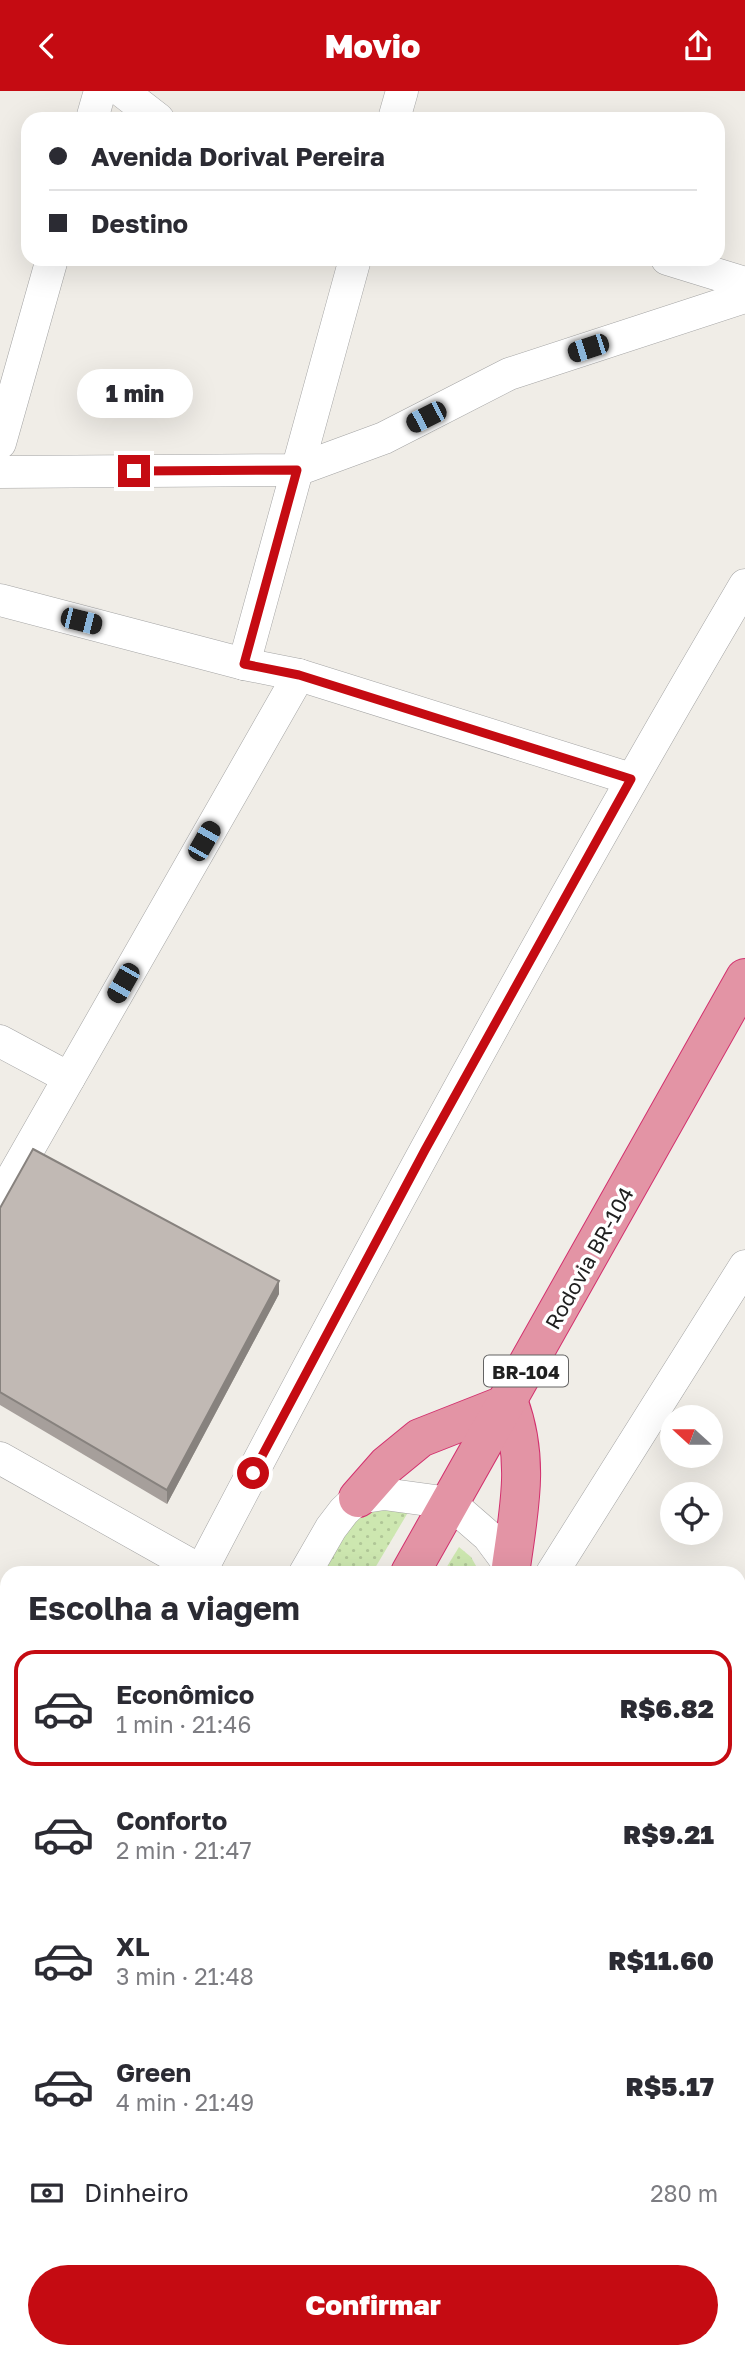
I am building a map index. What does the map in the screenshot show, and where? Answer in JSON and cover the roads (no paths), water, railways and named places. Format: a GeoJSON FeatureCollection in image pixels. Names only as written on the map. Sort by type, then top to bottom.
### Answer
{"type":"FeatureCollection","features":[{"type":"Feature","properties":{"kind":"highway","name":"Rodovia BR-104"},"geometry":{"type":"LineString","coordinates":[[414,1566],[509,1403],[745,978]]}},
{"type":"Feature","properties":{"kind":"highway"},"geometry":{"type":"LineString","coordinates":[[358,1498],[387,1465],[420,1438],[509,1403],[522,1446],[520,1506],[512,1566]]}},
{"type":"Feature","properties":{"kind":"street"},"geometry":{"type":"LineString","coordinates":[[94,112],[100,91]]}},
{"type":"Feature","properties":{"kind":"street"},"geometry":{"type":"LineString","coordinates":[[122,91],[149,112]]}},
{"type":"Feature","properties":{"kind":"street"},"geometry":{"type":"LineString","coordinates":[[396,112],[402,91]]}},
{"type":"Feature","properties":{"kind":"street"},"geometry":{"type":"LineString","coordinates":[[0,443],[50,266]]}},
{"type":"Feature","properties":{"kind":"street"},"geometry":{"type":"LineString","coordinates":[[244,664],[353,266]]}},
{"type":"Feature","properties":{"kind":"street"},"geometry":{"type":"LineString","coordinates":[[690,266],[745,283]]}},
{"type":"Feature","properties":{"kind":"street"},"geometry":{"type":"LineString","coordinates":[[0,472],[297,470],[384,438],[509,374],[745,297]]}},
{"type":"Feature","properties":{"kind":"street"},"geometry":{"type":"LineString","coordinates":[[206,1566],[412,1174],[631,779],[745,585]]}},
{"type":"Feature","properties":{"kind":"street"},"geometry":{"type":"LineString","coordinates":[[0,600],[244,664],[299,675],[631,779]]}},
{"type":"Feature","properties":{"kind":"street"},"geometry":{"type":"LineString","coordinates":[[0,1199],[299,675]]}},
{"type":"Feature","properties":{"kind":"street"},"geometry":{"type":"LineString","coordinates":[[0,1041],[69,1078]]}},
{"type":"Feature","properties":{"kind":"street"},"geometry":{"type":"LineString","coordinates":[[557,1566],[734,1308],[745,1266]]}},
{"type":"Feature","properties":{"kind":"street"},"geometry":{"type":"LineString","coordinates":[[0,1458],[190,1566]]}},
{"type":"Feature","properties":{"kind":"street"},"geometry":{"type":"LineString","coordinates":[[309,1566],[331,1528],[358,1498],[384,1494],[409,1495],[450,1503],[488,1536],[508,1566]]}}]}
